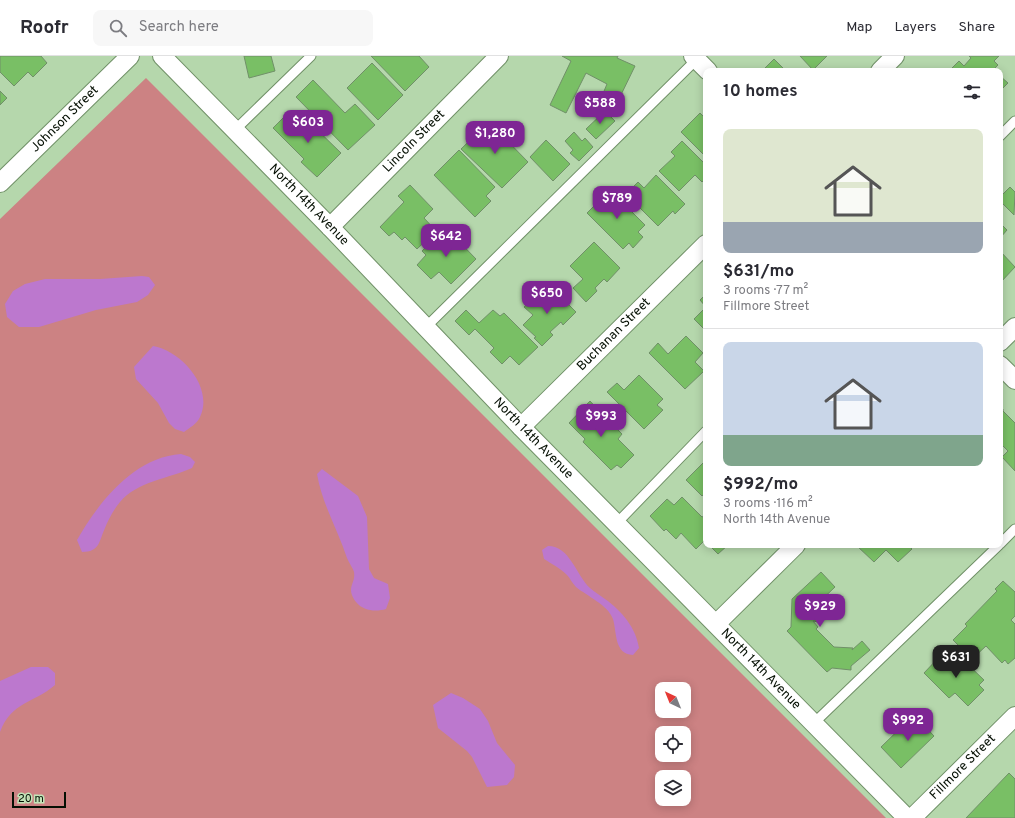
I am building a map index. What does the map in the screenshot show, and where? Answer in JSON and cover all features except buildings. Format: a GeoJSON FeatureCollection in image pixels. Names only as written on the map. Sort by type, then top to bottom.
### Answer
{"type":"FeatureCollection","features":[{"type":"Feature","properties":{"kind":"street","name":"Johnson Street"},"geometry":{"type":"LineString","coordinates":[[0,182],[130,56]]}},
{"type":"Feature","properties":{"kind":"street","name":"North 14th Avenue"},"geometry":{"type":"LineString","coordinates":[[162,56],[330,227],[521,426],[907,818]]}},
{"type":"Feature","properties":{"kind":"street","name":"Lincoln Street"},"geometry":{"type":"LineString","coordinates":[[330,227],[499,56]]}},
{"type":"Feature","properties":{"kind":"street"},"geometry":{"type":"LineString","coordinates":[[883,68],[895,56]]}},
{"type":"Feature","properties":{"kind":"street","name":"Buchanan Street"},"geometry":{"type":"LineString","coordinates":[[521,426],[703,247]]}},
{"type":"Feature","properties":{"kind":"street"},"geometry":{"type":"LineString","coordinates":[[1003,339],[1015,327]]}},
{"type":"Feature","properties":{"kind":"street"},"geometry":{"type":"LineString","coordinates":[[1003,368],[1015,380]]}},
{"type":"Feature","properties":{"kind":"street"},"geometry":{"type":"LineString","coordinates":[[716,624],[793,548]]}},
{"type":"Feature","properties":{"kind":"street","name":"Fillmore Street"},"geometry":{"type":"LineString","coordinates":[[912,818],[1015,716]]}},
{"type":"Feature","properties":{"kind":"lane"},"geometry":{"type":"LineString","coordinates":[[235,130],[311,56]]}},
{"type":"Feature","properties":{"kind":"lane"},"geometry":{"type":"LineString","coordinates":[[426,327],[699,60]]}},
{"type":"Feature","properties":{"kind":"lane"},"geometry":{"type":"LineString","coordinates":[[1003,133],[1015,121]]}},
{"type":"Feature","properties":{"kind":"lane"},"geometry":{"type":"LineString","coordinates":[[617,523],[703,434]]}},
{"type":"Feature","properties":{"kind":"lane"},"geometry":{"type":"LineString","coordinates":[[1003,540],[1015,529]]}},
{"type":"Feature","properties":{"kind":"lane"},"geometry":{"type":"LineString","coordinates":[[814,723],[995,548]]}},
{"type":"Feature","properties":{"kind":"shaded area"},"geometry":{"type":"Polygon","coordinates":[[[146,78],[886,818],[0,818],[0,219],[146,78]]]}},
{"type":"Feature","properties":{"kind":"shaded area"},"geometry":{"type":"Polygon","coordinates":[[[142,276],[149,277],[155,285],[148,295],[137,302],[96,310],[39,327],[19,327],[7,317],[5,304],[13,291],[25,284],[45,279],[100,279],[142,276]]]}},
{"type":"Feature","properties":{"kind":"shaded area"},"geometry":{"type":"Polygon","coordinates":[[[153,346],[164,349],[175,355],[184,363],[193,372],[203,394],[203,406],[199,419],[184,432],[175,429],[169,423],[158,403],[136,379],[134,367],[153,346]]]}},
{"type":"Feature","properties":{"kind":"shaded area"},"geometry":{"type":"Polygon","coordinates":[[[181,454],[190,457],[195,462],[192,468],[144,485],[127,495],[111,515],[96,548],[88,552],[82,552],[77,540],[96,511],[119,484],[148,464],[164,457],[181,454]]]}},
{"type":"Feature","properties":{"kind":"shaded area"},"geometry":{"type":"Polygon","coordinates":[[[322,469],[358,496],[367,517],[369,569],[374,578],[388,584],[390,598],[386,609],[366,609],[356,602],[351,593],[354,572],[326,506],[319,485],[317,474],[322,469]]]}},
{"type":"Feature","properties":{"kind":"shaded area"},"geometry":{"type":"Polygon","coordinates":[[[548,546],[556,547],[562,551],[572,562],[590,588],[617,609],[627,620],[635,634],[639,648],[633,655],[627,654],[619,647],[613,619],[607,609],[576,587],[562,570],[544,559],[542,550],[548,546]]]}},
{"type":"Feature","properties":{"kind":"shaded area"},"geometry":{"type":"Polygon","coordinates":[[[31,667],[48,667],[55,673],[55,685],[11,714],[0,732],[0,681],[31,667]]]}},
{"type":"Feature","properties":{"kind":"shaded area"},"geometry":{"type":"Polygon","coordinates":[[[451,693],[463,698],[480,709],[488,721],[497,743],[515,765],[514,777],[507,785],[487,787],[472,757],[467,751],[438,728],[433,705],[451,693]]]}}]}
